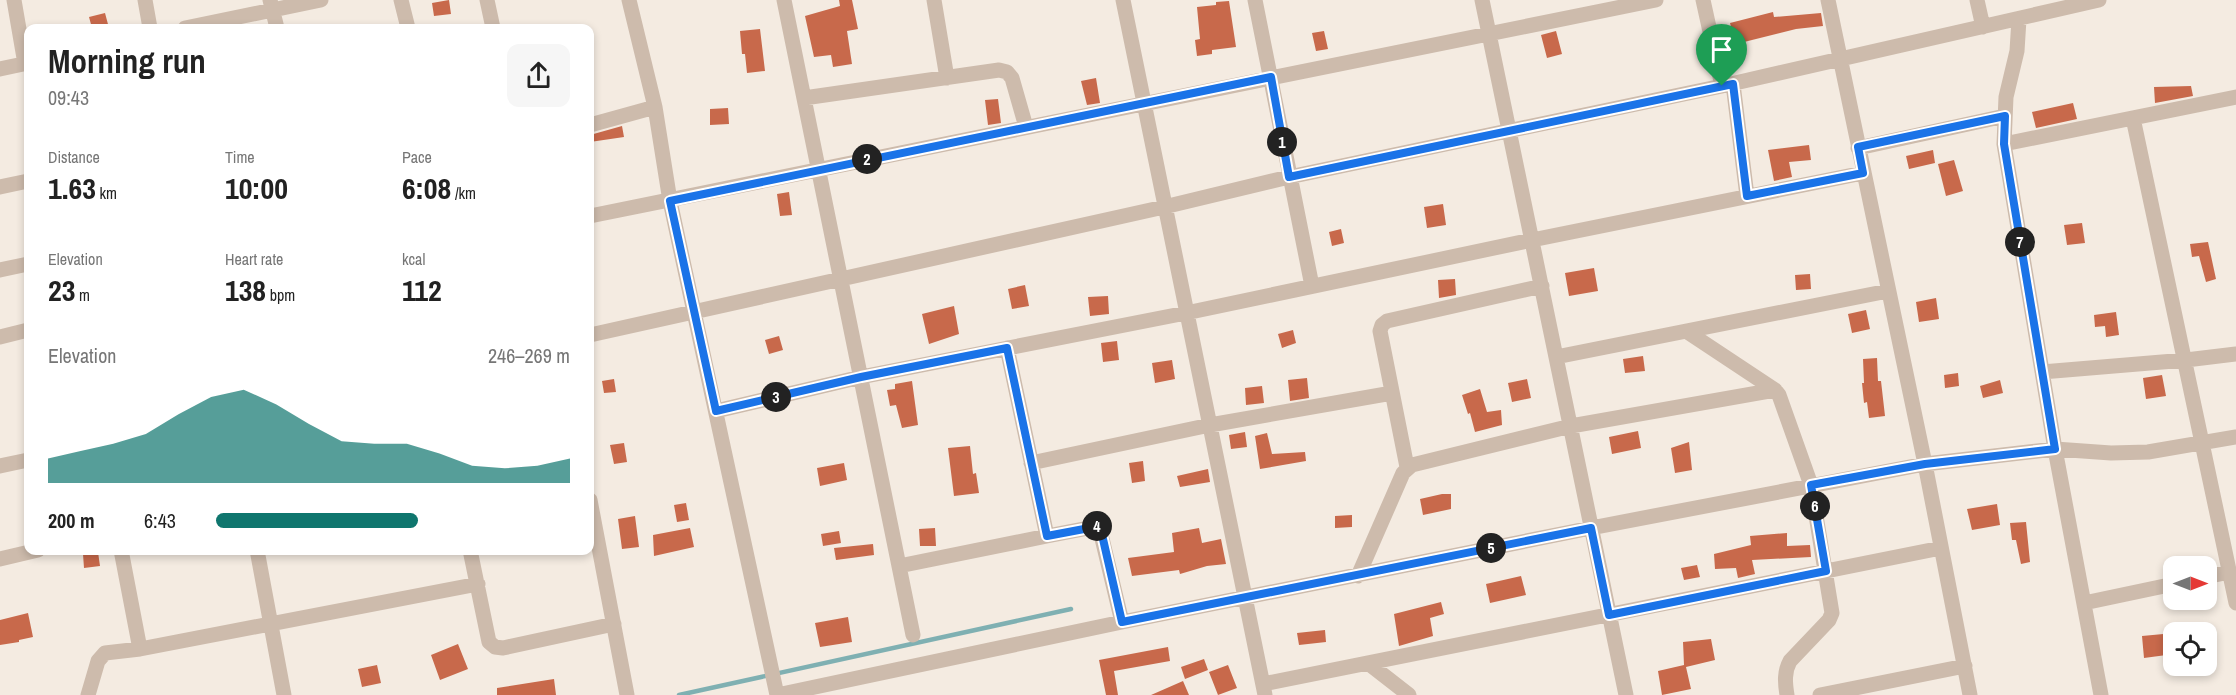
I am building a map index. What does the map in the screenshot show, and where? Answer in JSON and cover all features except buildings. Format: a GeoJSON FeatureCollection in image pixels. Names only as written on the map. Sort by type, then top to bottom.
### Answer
{"type":"FeatureCollection","features":[{"type":"Feature","properties":{"kind":"street"},"geometry":{"type":"LineString","coordinates":[[14,0],[24,48]]}},
{"type":"Feature","properties":{"kind":"street"},"geometry":{"type":"LineString","coordinates":[[145,0],[149,24]]}},
{"type":"Feature","properties":{"kind":"street"},"geometry":{"type":"LineString","coordinates":[[200,24],[272,5],[321,0]]}},
{"type":"Feature","properties":{"kind":"street"},"geometry":{"type":"LineString","coordinates":[[401,0],[407,24]]}},
{"type":"Feature","properties":{"kind":"street"},"geometry":{"type":"LineString","coordinates":[[487,0],[492,24]]}},
{"type":"Feature","properties":{"kind":"street"},"geometry":{"type":"LineString","coordinates":[[628,0],[655,107],[670,201],[777,695],[1122,622],[1925,464],[2055,449],[2111,453],[2148,452],[2236,437]]}},
{"type":"Feature","properties":{"kind":"street"},"geometry":{"type":"LineString","coordinates":[[784,0],[913,635]]}},
{"type":"Feature","properties":{"kind":"street"},"geometry":{"type":"LineString","coordinates":[[934,0],[947,78]]}},
{"type":"Feature","properties":{"kind":"street"},"geometry":{"type":"LineString","coordinates":[[1123,0],[1264,689],[1368,663],[1941,548]]}},
{"type":"Feature","properties":{"kind":"street"},"geometry":{"type":"LineString","coordinates":[[1482,0],[1626,695]]}},
{"type":"Feature","properties":{"kind":"street"},"geometry":{"type":"LineString","coordinates":[[594,215],[1654,0]]}},
{"type":"Feature","properties":{"kind":"street"},"geometry":{"type":"LineString","coordinates":[[1704,0],[1728,85],[1747,196]]}},
{"type":"Feature","properties":{"kind":"street"},"geometry":{"type":"LineString","coordinates":[[1828,0],[1925,464],[1970,695]]}},
{"type":"Feature","properties":{"kind":"street"},"geometry":{"type":"LineString","coordinates":[[1977,0],[1983,27]]}},
{"type":"Feature","properties":{"kind":"street"},"geometry":{"type":"LineString","coordinates":[[594,334],[1289,177],[1728,85],[2099,0]]}},
{"type":"Feature","properties":{"kind":"street"},"geometry":{"type":"LineString","coordinates":[[1260,1],[1289,177],[1312,286]]}},
{"type":"Feature","properties":{"kind":"street"},"geometry":{"type":"LineString","coordinates":[[272,5],[277,24]]}},
{"type":"Feature","properties":{"kind":"street"},"geometry":{"type":"LineString","coordinates":[[2019,19],[2017,51],[2007,87],[2004,144],[2055,449],[2101,695]]}},
{"type":"Feature","properties":{"kind":"street"},"geometry":{"type":"LineString","coordinates":[[0,69],[24,64]]}},
{"type":"Feature","properties":{"kind":"street"},"geometry":{"type":"LineString","coordinates":[[804,98],[999,70],[1007,72],[1012,78],[1026,127]]}},
{"type":"Feature","properties":{"kind":"street"},"geometry":{"type":"LineString","coordinates":[[2004,144],[2236,97]]}},
{"type":"Feature","properties":{"kind":"street"},"geometry":{"type":"LineString","coordinates":[[594,124],[655,107]]}},
{"type":"Feature","properties":{"kind":"street"},"geometry":{"type":"LineString","coordinates":[[1858,147],[2005,116]]}},
{"type":"Feature","properties":{"kind":"street"},"geometry":{"type":"LineString","coordinates":[[2133,118],[2236,603]]}},
{"type":"Feature","properties":{"kind":"street"},"geometry":{"type":"LineString","coordinates":[[716,411],[861,377],[1186,313],[1863,173]]}},
{"type":"Feature","properties":{"kind":"street"},"geometry":{"type":"LineString","coordinates":[[0,187],[24,182]]}},
{"type":"Feature","properties":{"kind":"street"},"geometry":{"type":"LineString","coordinates":[[0,270],[24,265]]}},
{"type":"Feature","properties":{"kind":"street"},"geometry":{"type":"LineString","coordinates":[[1407,467],[1380,332],[1382,325],[1387,321],[1542,286]]}},
{"type":"Feature","properties":{"kind":"street"},"geometry":{"type":"LineString","coordinates":[[1556,357],[1888,291]]}},
{"type":"Feature","properties":{"kind":"street"},"geometry":{"type":"LineString","coordinates":[[0,337],[24,331]]}},
{"type":"Feature","properties":{"kind":"street"},"geometry":{"type":"LineString","coordinates":[[1686,332],[1775,390],[1783,401],[1811,485],[1832,613],[1829,620],[1786,667],[1787,695]]}},
{"type":"Feature","properties":{"kind":"street"},"geometry":{"type":"LineString","coordinates":[[1007,348],[1047,536]]}},
{"type":"Feature","properties":{"kind":"street"},"geometry":{"type":"LineString","coordinates":[[2042,372],[2236,354]]}},
{"type":"Feature","properties":{"kind":"street"},"geometry":{"type":"LineString","coordinates":[[1358,576],[1407,467],[1571,426],[1775,390]]}},
{"type":"Feature","properties":{"kind":"street"},"geometry":{"type":"LineString","coordinates":[[1031,463],[1209,425],[1392,393]]}},
{"type":"Feature","properties":{"kind":"street"},"geometry":{"type":"LineString","coordinates":[[0,466],[24,461]]}},
{"type":"Feature","properties":{"kind":"street"},"geometry":{"type":"LineString","coordinates":[[594,521],[627,695]]}},
{"type":"Feature","properties":{"kind":"street"},"geometry":{"type":"LineString","coordinates":[[899,566],[1100,526],[1122,622]]}},
{"type":"Feature","properties":{"kind":"street"},"geometry":{"type":"LineString","coordinates":[[0,559],[24,553]]}},
{"type":"Feature","properties":{"kind":"street"},"geometry":{"type":"LineString","coordinates":[[122,555],[140,649]]}},
{"type":"Feature","properties":{"kind":"street"},"geometry":{"type":"LineString","coordinates":[[257,555],[284,695]]}},
{"type":"Feature","properties":{"kind":"street"},"geometry":{"type":"LineString","coordinates":[[471,555],[489,642],[495,647],[502,648],[614,624]]}},
{"type":"Feature","properties":{"kind":"street"},"geometry":{"type":"LineString","coordinates":[[2217,575],[2229,572]]}},
{"type":"Feature","properties":{"kind":"street"},"geometry":{"type":"LineString","coordinates":[[88,695],[99,661],[105,653],[140,649],[478,584]]}},
{"type":"Feature","properties":{"kind":"street"},"geometry":{"type":"LineString","coordinates":[[2084,603],[2163,586]]}},
{"type":"Feature","properties":{"kind":"street"},"geometry":{"type":"LineString","coordinates":[[1368,663],[1409,695]]}},
{"type":"Feature","properties":{"kind":"street"},"geometry":{"type":"LineString","coordinates":[[1820,695],[1965,666]]}},
{"type":"Feature","properties":{"kind":"waterway"},"geometry":{"type":"LineString","coordinates":[[679,695],[1071,609]]}},
{"type":"Feature","properties":{"kind":"route"},"geometry":{"type":"LineString","coordinates":[[1271,77],[1289,177],[1722,86],[1733,84],[1747,196],[1863,173],[1858,147],[2005,116],[2004,144],[2055,449],[1925,464],[1811,485],[1826,571],[1609,615],[1591,528],[1122,622],[1100,526],[1047,536],[1007,348],[861,377],[716,411],[670,201],[1271,77]]}}]}
